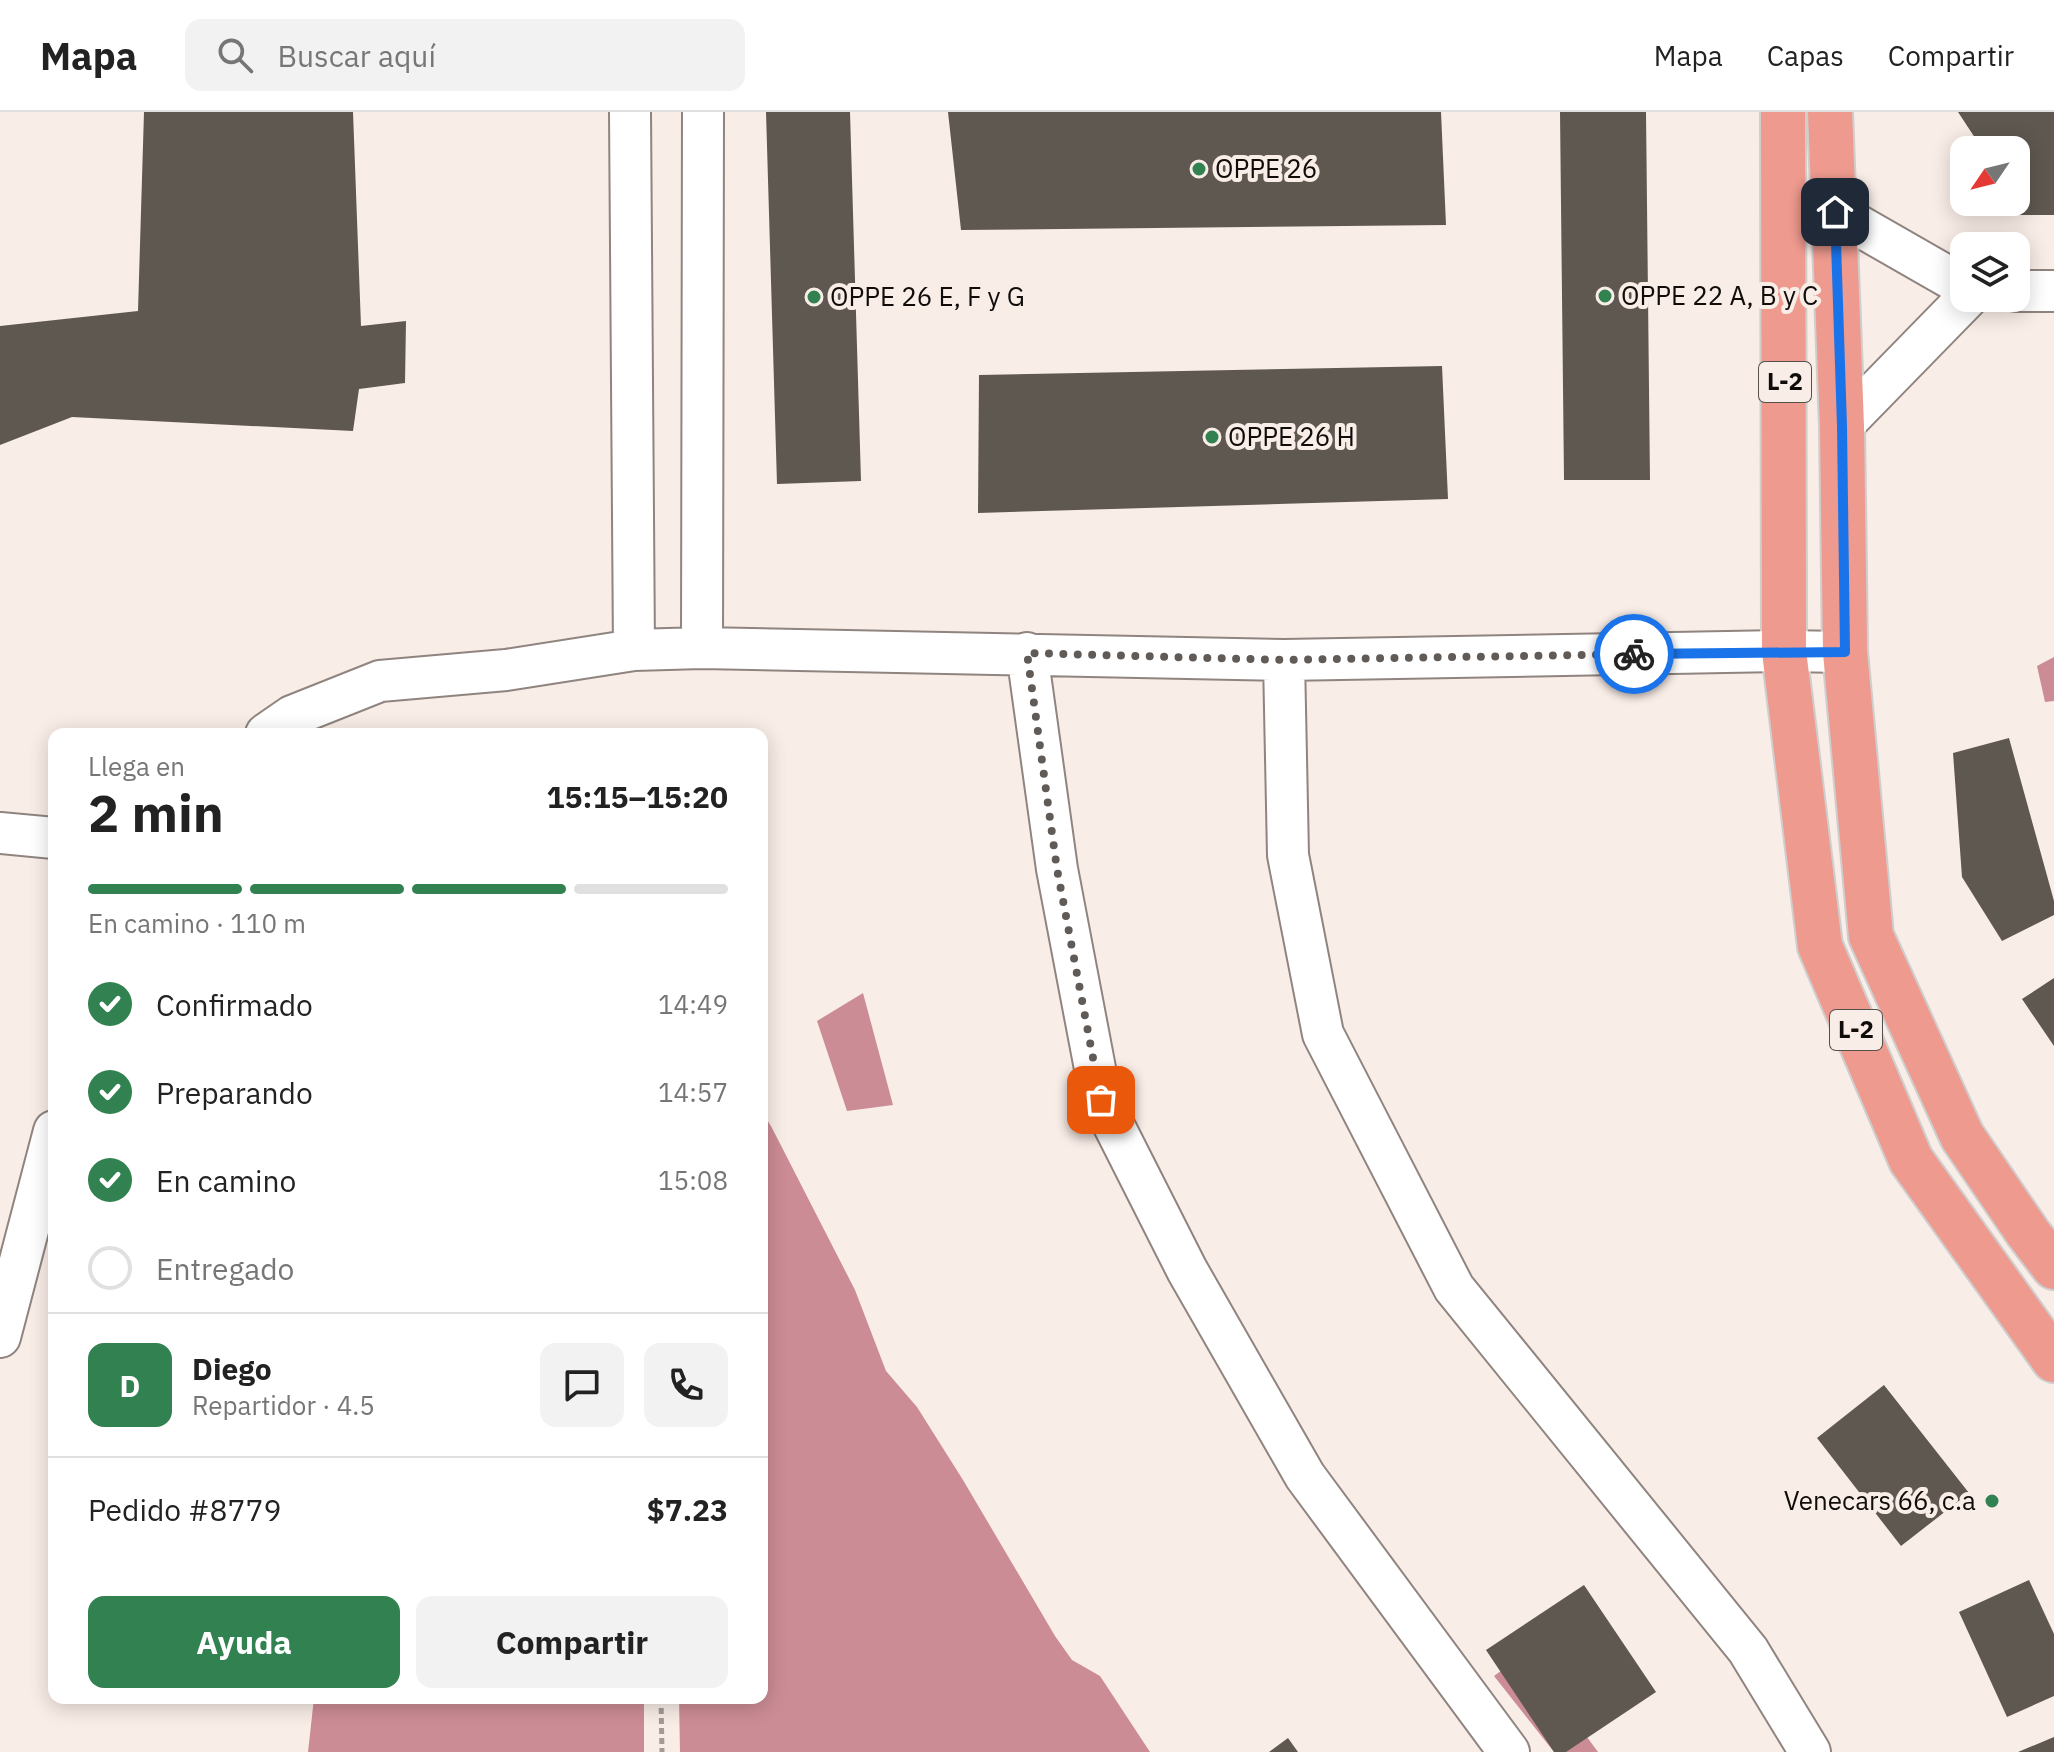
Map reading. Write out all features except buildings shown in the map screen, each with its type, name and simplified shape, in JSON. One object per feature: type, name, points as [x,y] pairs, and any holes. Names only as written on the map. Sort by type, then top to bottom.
[{"type":"main road","name":"L-2","points":[[1783,112],[1784,651],[1820,946],[1911,1160],[2054,1360]]},
{"type":"main road","name":"L-2","points":[[1830,112],[1842,426],[1845,652],[1871,936],[1962,1136],[2054,1267]]},
{"type":"street","points":[[630,112],[634,650]]},
{"type":"street","points":[[702,648],[703,112]]},
{"type":"street","points":[[1835,212],[1950,278]]},
{"type":"street","points":[[2030,291],[2054,291]]},
{"type":"street","points":[[1842,426],[1953,312]]},
{"type":"street","points":[[275,728],[292,716],[380,681],[506,670],[634,650],[702,648],[1284,660],[1845,652]]},
{"type":"street","points":[[1027,653],[1057,869],[1101,1100],[1187,1270],[1305,1476],[1509,1752]]},
{"type":"street","points":[[1284,660],[1288,855],[1323,1034],[1454,1288],[1748,1650],[1810,1752]]},
{"type":"street","points":[[0,833],[48,837]]},
{"type":"street","points":[[0,1337],[48,1154]]},
{"type":"path","points":[[661,1704],[662,1752]]},
{"type":"shaded area","points":[[2054,657],[2054,701],[2045,702],[2037,666]]},
{"type":"shaded area","points":[[863,993],[893,1105],[847,1111],[817,1021]]},
{"type":"shaded area","points":[[768,1121],[855,1290],[886,1371],[917,1407],[1055,1636],[1072,1660],[1100,1676],[1150,1752],[680,1752],[679,1704],[768,1704]]},
{"type":"shaded area","points":[[1525,1653],[1598,1752],[1554,1752],[1494,1676]]},
{"type":"shaded area","points":[[313,1704],[644,1704],[644,1752],[308,1752]]},
{"type":"way so far","points":[[1101,1100],[1057,869],[1027,653],[1284,660],[1634,654]]},
{"type":"place","name":"OPPE 26","points":[[1199,169]]},
{"type":"place","name":"OPPE 22 A, B y C","points":[[1605,296]]},
{"type":"place","name":"OPPE 26 E, F y G","points":[[814,297]]},
{"type":"place","name":"OPPE 26 H","points":[[1212,437]]},
{"type":"place","name":"Venecars 66, c.a","points":[[1992,1501]]},
{"type":"route","points":[[1634,654],[1845,652],[1835,212]]}]
